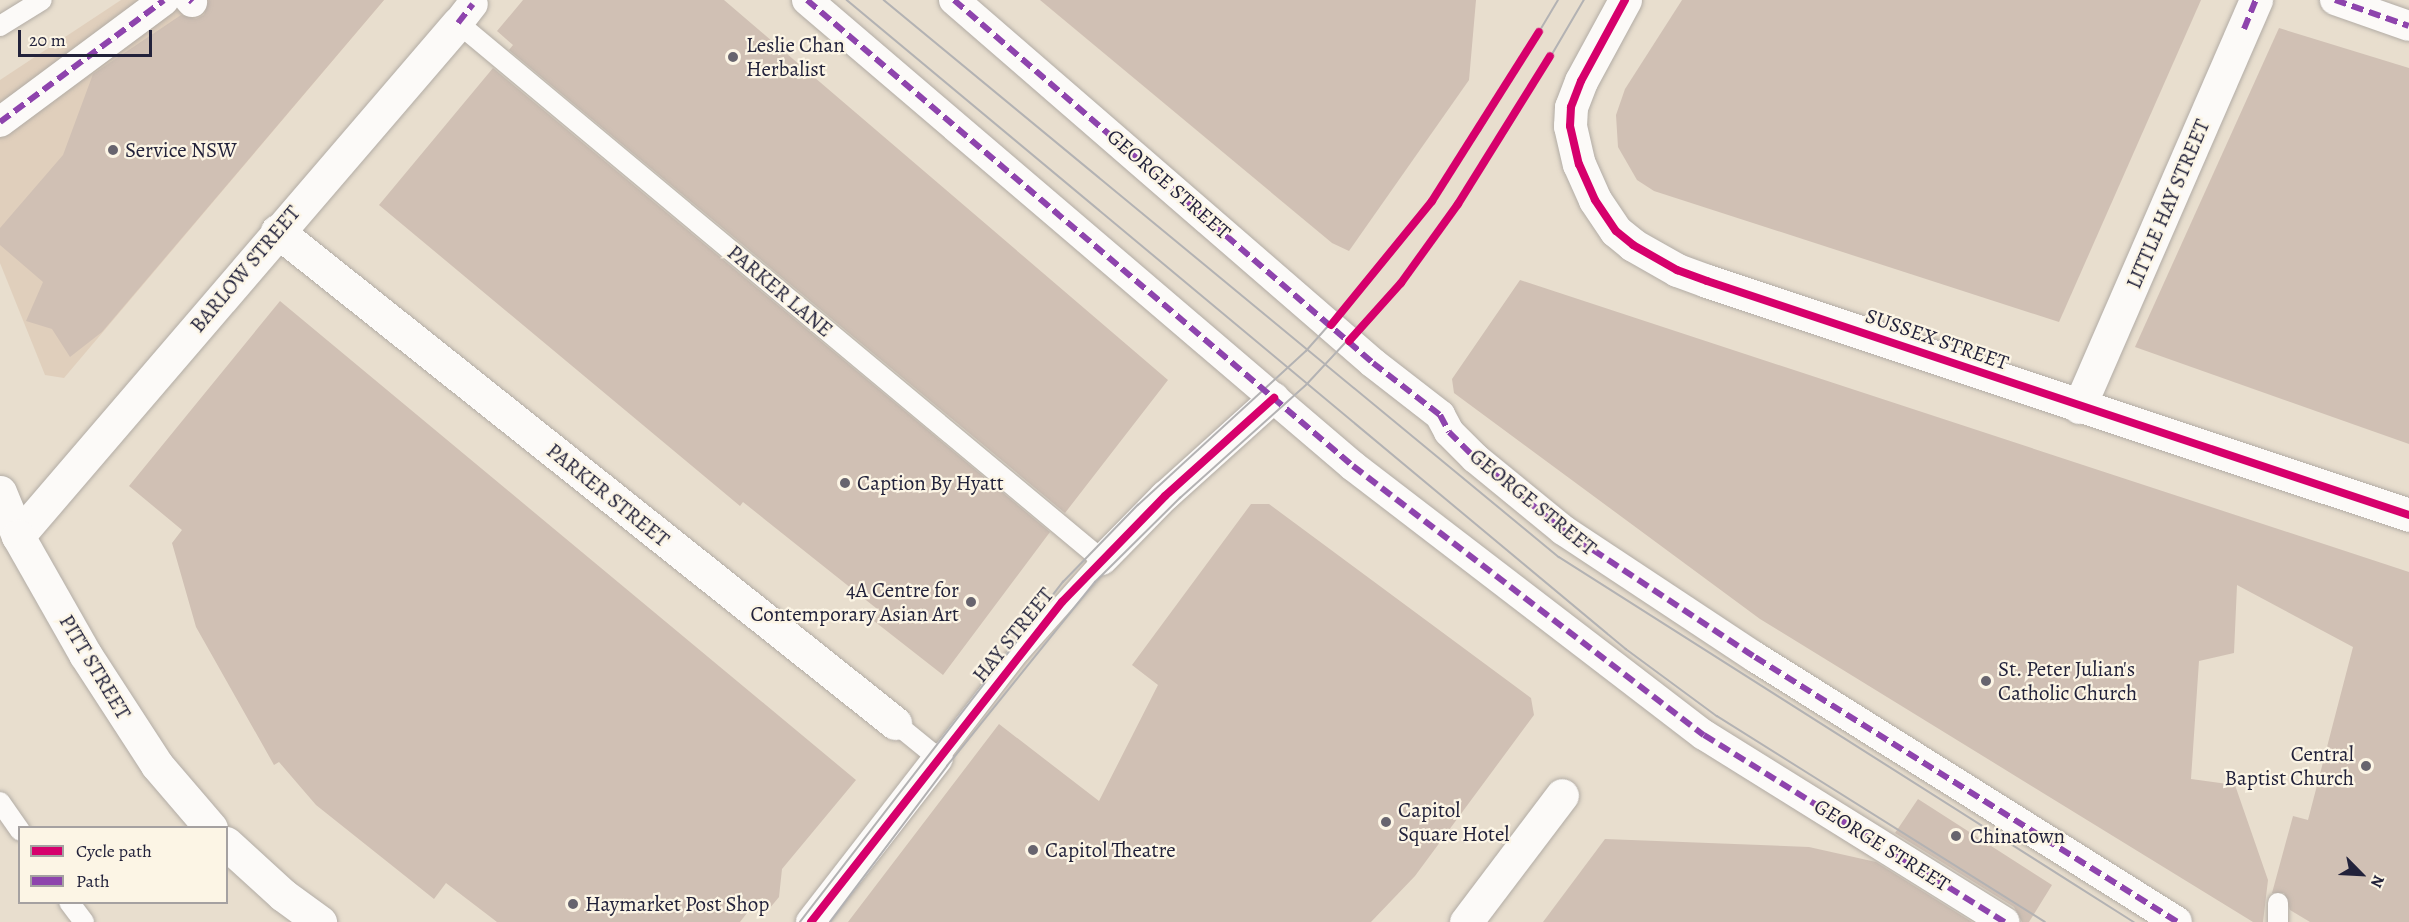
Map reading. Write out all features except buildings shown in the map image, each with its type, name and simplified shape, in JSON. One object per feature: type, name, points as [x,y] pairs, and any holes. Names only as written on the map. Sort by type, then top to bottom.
[{"type":"street","name":"GEORGE STREET","points":[[807,0],[1353,466],[1704,735],[2005,922]]},
{"type":"street","name":"GEORGE STREET","points":[[954,0],[1373,363],[1440,415],[1449,432],[1475,458],[1563,530],[1755,657],[2177,922]]},
{"type":"street","name":"SUSSEX STREET","points":[[1625,0],[1581,81],[1571,107],[1570,126],[1584,179],[1616,231],[1643,252],[1707,281],[2079,407],[2409,515]]},
{"type":"street","name":"LITTLE HAY STREET","points":[[2079,407],[2256,0]]},
{"type":"street","points":[[2335,0],[2409,26]]},
{"type":"street","points":[[0,122],[182,1]]},
{"type":"street","name":"BARLOW STREET","points":[[18,536],[465,13]]},
{"type":"street","name":"PARKER STREET","points":[[278,231],[895,723]]},
{"type":"street","name":"HAY STREET","points":[[1101,560],[1165,496],[1274,398]]},
{"type":"street","name":"PITT STREET","points":[[0,492],[18,536],[85,654],[157,765],[209,826]]},
{"type":"street","name":"HAY STREET","points":[[811,922],[938,758]]},
{"type":"street","points":[[1466,922],[1562,795]]},
{"type":"street","points":[[228,845],[283,895],[320,922]]},
{"type":"lane","points":[[0,26],[42,0]]},
{"type":"lane","name":"PARKER LANE","points":[[465,13],[1101,560]]},
{"type":"lane","name":"HAY STREET","points":[[938,758],[1019,652],[1101,560]]},
{"type":"lane","name":"PARKER STREET","points":[[895,723],[938,758]]},
{"type":"lane","points":[[0,802],[18,828]]},
{"type":"lane","points":[[70,904],[84,922]]},
{"type":"shaded area","points":[[121,0],[384,0],[64,378],[45,375],[0,263],[0,80]]},
{"type":"tram line","points":[[847,0],[1626,649],[1717,716],[2045,922]]},
{"type":"tram line","points":[[884,0],[1559,557],[2134,922]]},
{"type":"tram line","points":[[800,922],[1063,582],[1138,505],[1306,351],[1382,265],[1480,131],[1558,0]]},
{"type":"tram line","points":[[830,922],[947,766],[1095,582],[1180,498],[1307,384],[1401,283],[1507,131],[1584,0]]},
{"type":"marked path","points":[[0,122],[164,0]]},
{"type":"marked path","points":[[807,0],[1353,466],[1704,735],[2005,922]]},
{"type":"marked path","points":[[954,0],[1373,363],[1440,415],[1449,432],[1475,458],[1563,530],[1755,657],[2177,922]]},
{"type":"marked path","points":[[2244,29],[2256,0]]},
{"type":"marked path","points":[[2335,0],[2409,26]]},
{"type":"marked path","points":[[458,23],[473,4]]},
{"type":"cycle path","points":[[1625,0],[1581,81],[1571,107],[1570,126],[1579,164],[1595,200],[1616,231],[1633,245],[1677,270],[1707,281],[2409,515]]},
{"type":"cycle path","points":[[1331,325],[1432,201],[1539,32]]},
{"type":"cycle path","points":[[1349,341],[1401,283],[1458,204],[1550,56]]},
{"type":"cycle path","points":[[811,922],[1062,602],[1165,496],[1274,398]]},
{"type":"place","name":"Leslie Chan Herbalist","points":[[733,57]]},
{"type":"place","name":"Service NSW","points":[[113,150]]},
{"type":"place","name":"Caption By Hyatt","points":[[845,483]]},
{"type":"place","name":"4A Centre for Contemporary Asian Art","points":[[971,602]]},
{"type":"place","name":"St. Peter Julian's Catholic Church","points":[[1986,681]]},
{"type":"place","name":"Central Baptist Church","points":[[2366,766]]},
{"type":"place","name":"Capitol Square Hotel","points":[[1386,822]]},
{"type":"place","name":"Chinatown","points":[[1956,836]]},
{"type":"place","name":"Capitol Theatre","points":[[1033,850]]},
{"type":"place","name":"Haymarket Post Shop","points":[[573,904]]}]
